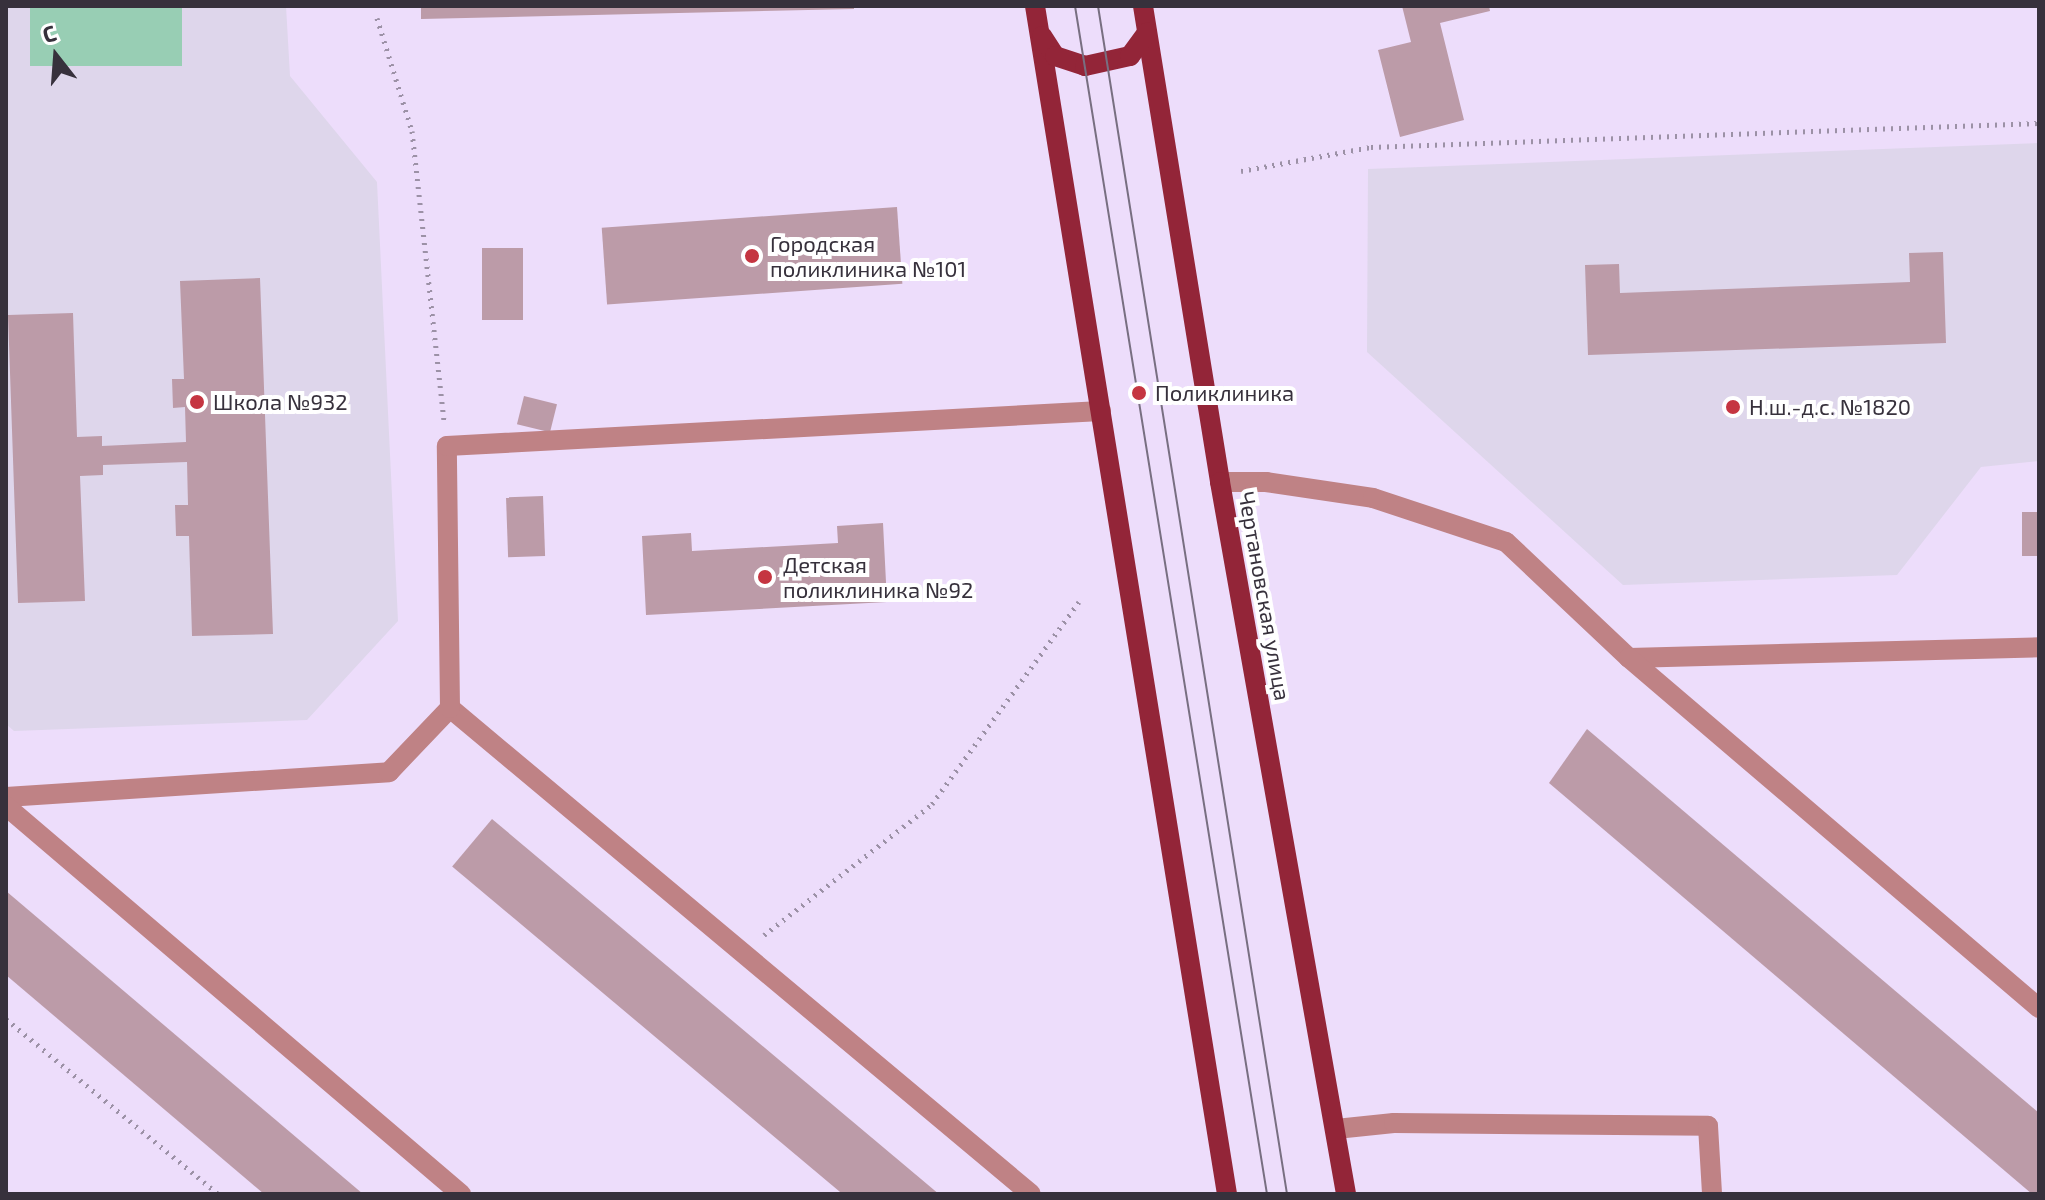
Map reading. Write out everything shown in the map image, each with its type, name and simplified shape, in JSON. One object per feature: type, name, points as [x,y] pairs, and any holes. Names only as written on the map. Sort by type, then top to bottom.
[{"type":"main road","points":[[1035,6],[1227,1194]]},
{"type":"main road","name":"Чертановская улица","points":[[1143,6],[1220,482],[1346,1194]]},
{"type":"main road","points":[[1040,33],[1055,56],[1085,66],[1130,56],[1147,33]]},
{"type":"lane","points":[[6,797],[389,772],[450,708],[447,446],[1101,411]]},
{"type":"lane","points":[[1220,482],[1266,482],[1373,498],[1506,542],[1629,658],[2039,1008]]},
{"type":"lane","points":[[1629,658],[2039,647]]},
{"type":"lane","points":[[450,708],[1031,1194]]},
{"type":"lane","points":[[6,806],[461,1194]]},
{"type":"lane","points":[[1336,1129],[1394,1123],[1708,1126],[1712,1194]]},
{"type":"path","points":[[377,18],[412,131],[447,446]]},
{"type":"path","points":[[1241,171],[1371,147],[2039,123]]},
{"type":"path","points":[[742,952],[932,804],[1079,602]]},
{"type":"path","points":[[6,1019],[218,1194]]},
{"type":"shaded area","name":"Школа №932","points":[[6,6],[286,6],[290,76],[377,182],[398,621],[307,720],[14,731],[6,724]]},
{"type":"shaded area","name":"Н.ш.-д.с. №1820","points":[[2039,143],[2039,461],[1981,467],[1897,575],[1623,585],[1367,352],[1368,169]]},
{"type":"green space","points":[[30,6],[182,6],[182,66],[30,66]]},
{"type":"building","points":[[421,6],[854,6],[854,9],[421,19]]},
{"type":"building","points":[[1402,6],[1489,6],[1490,11],[1440,23],[1464,120],[1400,137],[1378,50],[1411,42]]},
{"type":"building","name":"Городская поликлиника №101","points":[[897,207],[902,284],[607,304],[602,228]]},
{"type":"building","points":[[482,248],[523,248],[523,320],[482,320]]},
{"type":"building","points":[[1943,252],[1946,343],[1588,355],[1585,265],[1619,264],[1620,293],[1910,282],[1909,253]]},
{"type":"building","points":[[260,278],[273,634],[192,636],[189,536],[176,536],[175,505],[188,505],[187,462],[103,465],[103,475],[80,476],[85,601],[18,603],[8,315],[73,313],[77,437],[102,436],[102,446],[186,442],[185,407],[173,408],[172,379],[184,379],[180,281]]},
{"type":"building","points":[[524,396],[557,404],[550,432],[517,424]]},
{"type":"building","points":[[543,496],[545,556],[508,557],[506,497]]},
{"type":"building","points":[[2022,512],[2039,512],[2039,556],[2022,556]]},
{"type":"building","name":"Детская поликлиника №92","points":[[883,523],[887,602],[646,615],[642,536],[691,533],[692,551],[838,543],[837,526]]},
{"type":"building","points":[[1587,729],[2039,1113],[2039,1194],[2032,1194],[1549,783]]},
{"type":"building","points":[[492,819],[937,1192],[842,1194],[452,866]]},
{"type":"building","points":[[6,891],[363,1194],[264,1194],[6,975]]},
{"type":"tram line","points":[[1075,6],[1267,1194]]},
{"type":"tram line","points":[[1098,6],[1287,1194]]},
{"type":"place","name":"Городская поликлиника №101","points":[[752,256]]},
{"type":"place","name":"Поликлиника","points":[[1139,393]]},
{"type":"place","name":"Школа №932","points":[[197,402]]},
{"type":"place","name":"Н.ш.-д.с. №1820","points":[[1733,407]]},
{"type":"place","name":"Детская поликлиника №92","points":[[765,577]]}]
